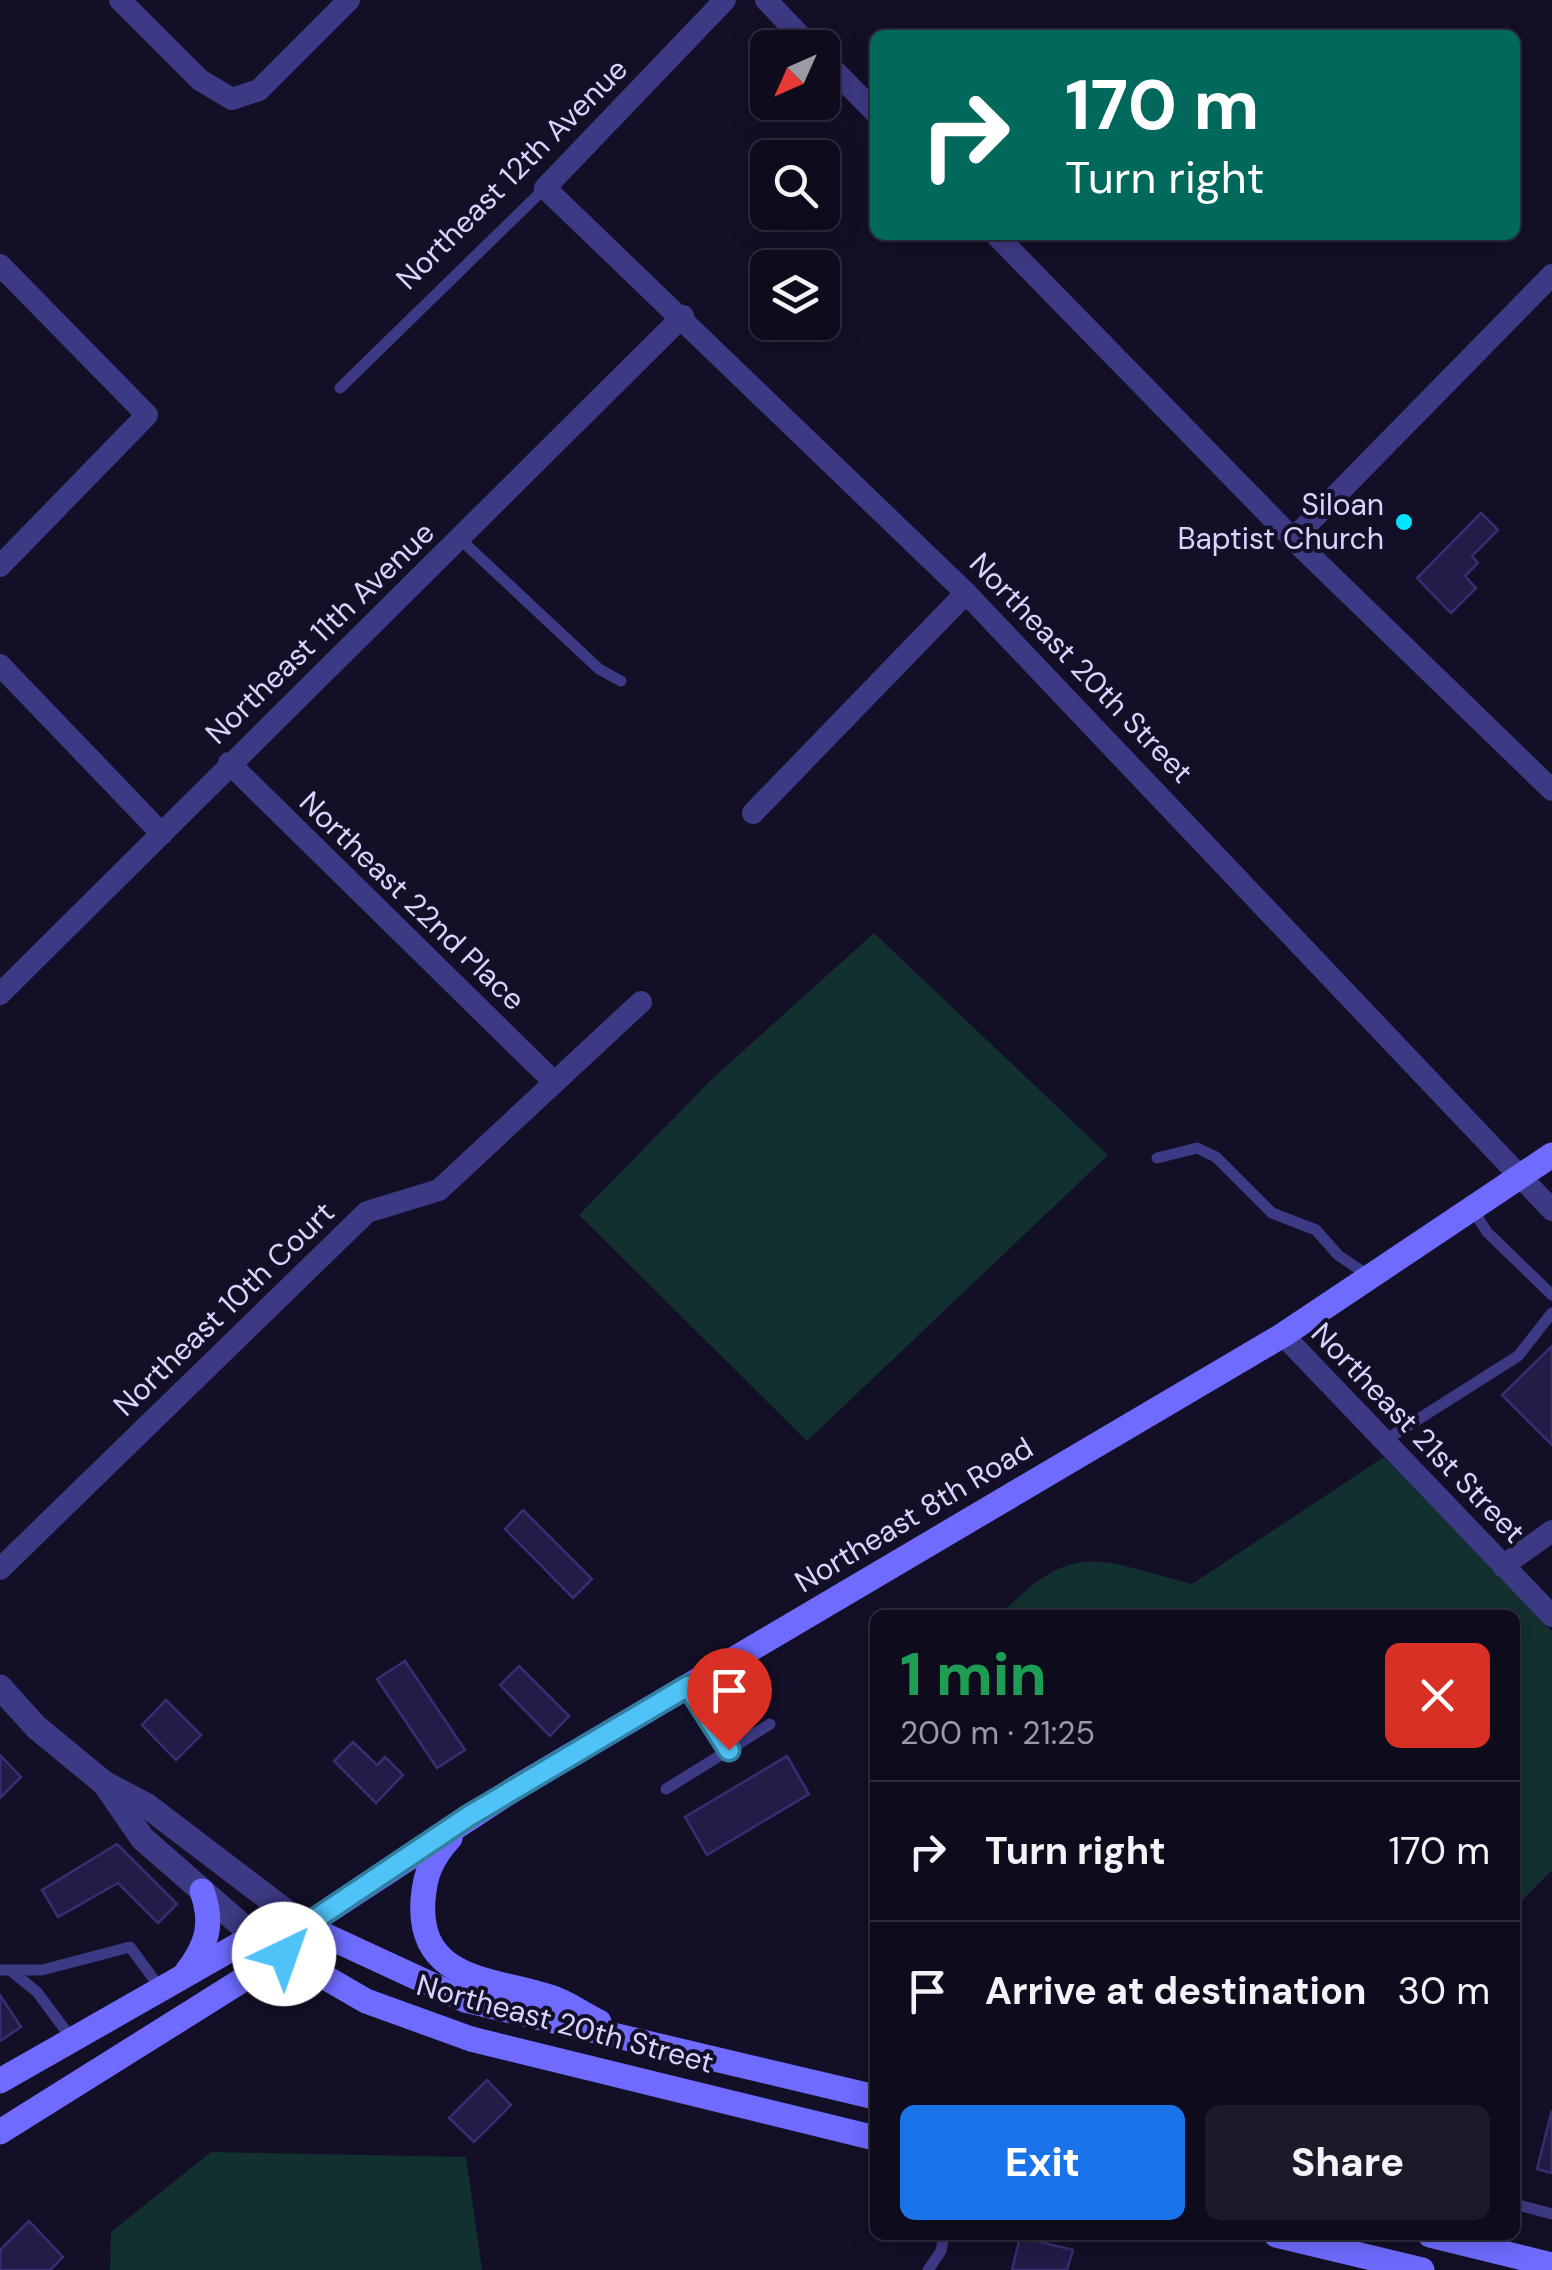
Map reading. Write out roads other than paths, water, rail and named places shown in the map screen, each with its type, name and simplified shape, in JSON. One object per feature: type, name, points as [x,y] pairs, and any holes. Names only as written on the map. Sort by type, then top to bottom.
[{"type":"main road","name":"Northeast 8th Road","points":[[284,1954],[305,1926],[469,1816],[1282,1335],[1552,1155]]},
{"type":"main road","points":[[469,1816],[430,1863],[425,1880],[424,1923],[439,1954],[472,1979],[557,2000],[630,2039]]},
{"type":"main road","points":[[172,1982],[201,1952],[212,1918],[202,1892]]},
{"type":"main road","name":"Northeast 8th Road","points":[[0,2082],[254,1936],[305,1926]]},
{"type":"main road","points":[[305,1926],[465,2000],[870,2096]]},
{"type":"main road","name":"Northeast 20th Street","points":[[254,1936],[366,2001],[472,2039],[870,2137]]},
{"type":"main road","points":[[0,2132],[284,1954]]},
{"type":"main road","points":[[1297,2240],[1422,2270]]},
{"type":"main road","points":[[1493,2242],[1552,2265]]},
{"type":"street","points":[[120,0],[200,80],[232,99],[259,90],[349,0]]},
{"type":"street","name":"Northeast 12th Avenue","points":[[545,188],[725,0]]},
{"type":"street","points":[[766,0],[795,30]]},
{"type":"street","points":[[840,76],[870,107]]},
{"type":"street","name":"Northeast 20th Street","points":[[545,188],[966,593],[1552,1210]]},
{"type":"street","points":[[1001,240],[1293,539],[1552,790]]},
{"type":"street","points":[[0,265],[147,416],[0,566]]},
{"type":"street","points":[[1293,539],[1552,275]]},
{"type":"street","name":"Northeast 11th Avenue","points":[[0,994],[682,316]]},
{"type":"street","points":[[753,813],[966,593]]},
{"type":"street","points":[[0,665],[162,834]]},
{"type":"street","name":"Northeast 22nd Place","points":[[229,763],[553,1081]]},
{"type":"street","name":"Northeast 10th Court","points":[[0,1569],[366,1212],[439,1190],[640,1002]]},
{"type":"street","name":"Northeast 21st Street","points":[[1282,1335],[1552,1616]]},
{"type":"street","points":[[1503,1566],[1552,1531]]},
{"type":"street","points":[[0,1687],[36,1726],[104,1783],[146,1805],[305,1926]]},
{"type":"street","points":[[104,1783],[142,1838],[254,1936]]},
{"type":"lane","name":"Northeast 12th Avenue","points":[[340,388],[545,188]]},
{"type":"lane","points":[[460,539],[599,669],[621,682]]},
{"type":"lane","points":[[1157,1158],[1197,1148],[1216,1157],[1272,1213],[1316,1230],[1338,1255],[1369,1276]]},
{"type":"lane","points":[[1471,1207],[1487,1232],[1552,1295]]},
{"type":"lane","points":[[1384,1441],[1518,1356],[1552,1313]]},
{"type":"lane","points":[[688,1686],[729,1750]]},
{"type":"lane","points":[[666,1789],[770,1724]]},
{"type":"lane","points":[[5,1970],[42,1970],[130,1946],[172,1982]]},
{"type":"lane","points":[[5,1970],[37,1992],[72,2039]]},
{"type":"lane","points":[[1520,2205],[1552,2214]]},
{"type":"lane","points":[[928,2270],[941,2251],[943,2240]]},
{"type":"place","name":"Siloan Baptist Church","points":[[1404,522]]}]
